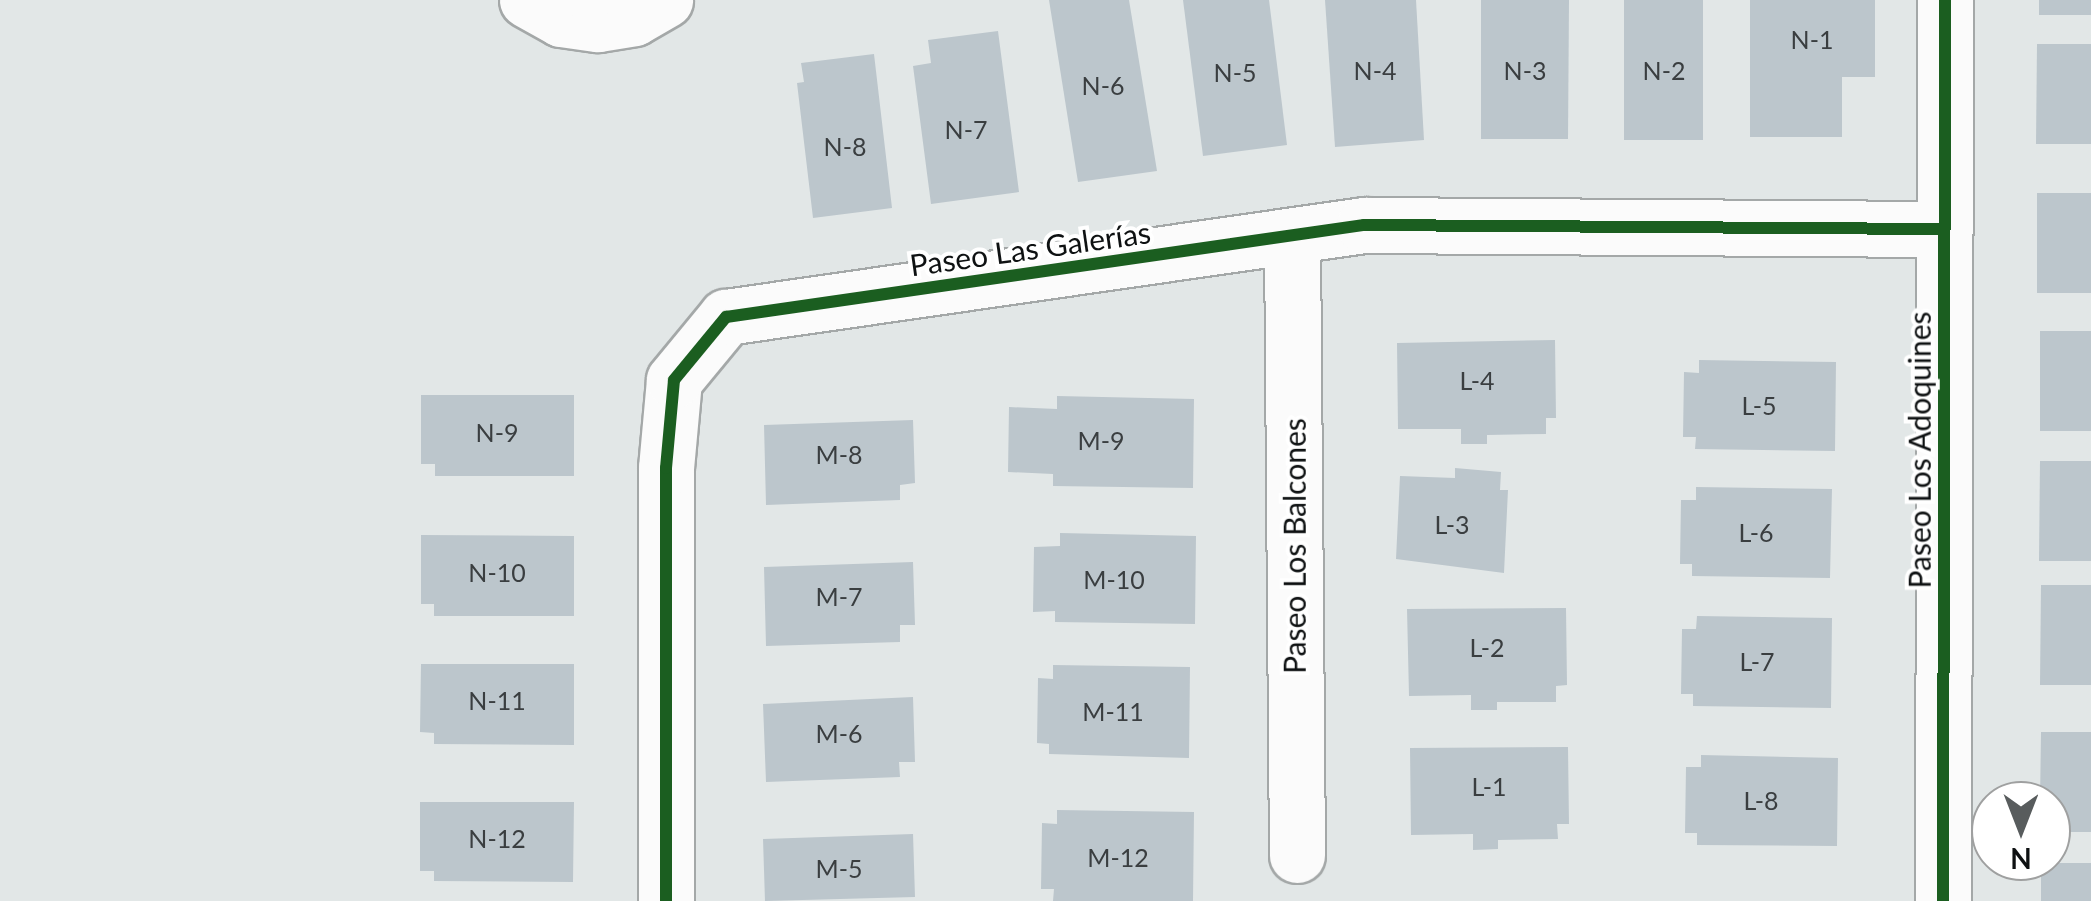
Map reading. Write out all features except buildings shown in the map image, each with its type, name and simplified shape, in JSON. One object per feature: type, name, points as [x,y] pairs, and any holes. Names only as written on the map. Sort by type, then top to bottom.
[{"type":"street","points":[[527,0],[560,19],[598,24],[634,18],[665,0]]},
{"type":"street","name":"Paseo Los Adoquines","points":[[1943,901],[1945,0]]},
{"type":"street","name":"Paseo Las Galerías","points":[[666,901],[666,468],[674,380],[726,317],[1364,226],[1944,229]]},
{"type":"street","name":"Paseo Los Balcones","points":[[1292,236],[1297,856]]},
{"type":"cycle path","points":[[1943,901],[1945,0]]},
{"type":"cycle path","points":[[666,901],[666,468],[674,380],[726,317],[1364,225],[1944,229]]}]
